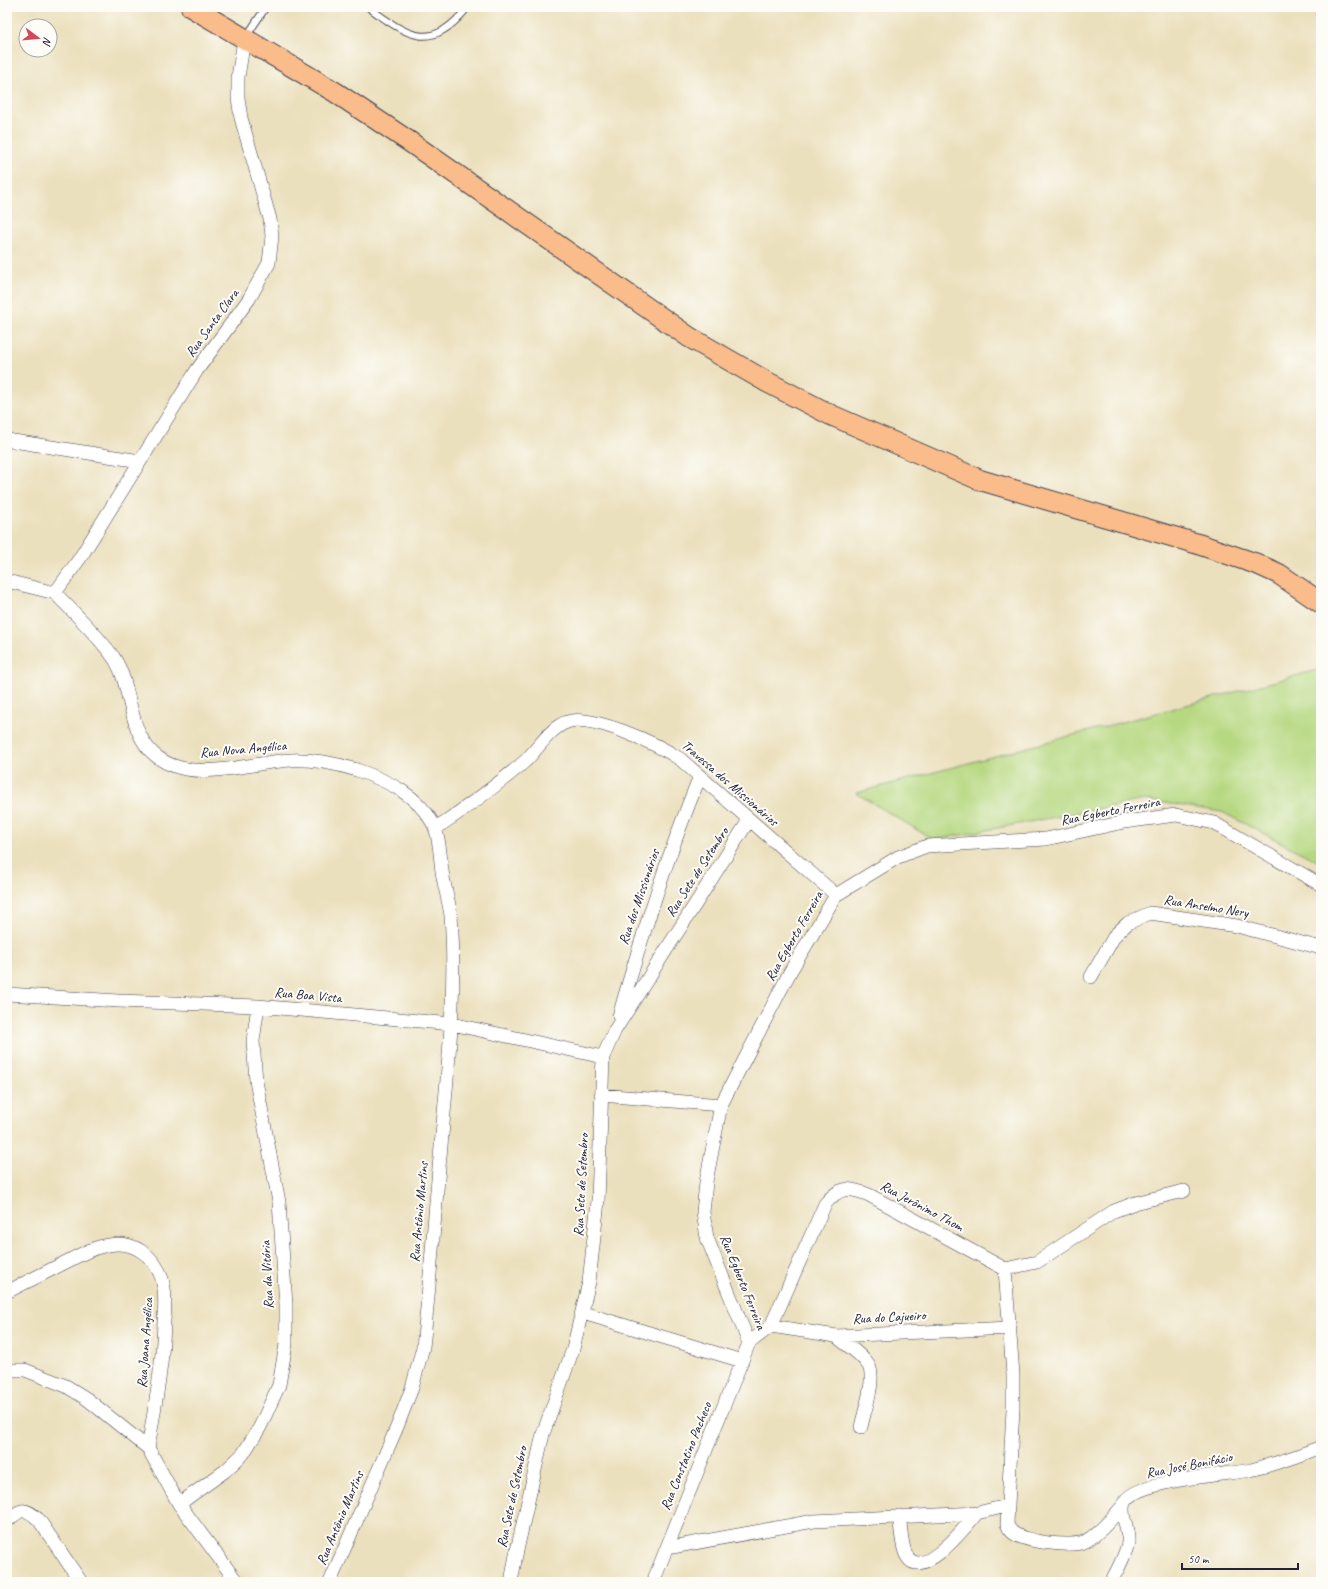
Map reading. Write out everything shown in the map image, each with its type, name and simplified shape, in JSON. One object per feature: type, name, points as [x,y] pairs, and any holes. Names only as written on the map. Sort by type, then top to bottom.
[{"type":"main road","points":[[191,7],[244,40],[342,96],[689,337],[767,382],[831,415],[980,480],[1204,546],[1257,564],[1279,574],[1321,603]]},
{"type":"street","name":"Rua Santa Clara","points":[[55,593],[198,370],[249,299],[269,263],[272,236],[270,219],[241,118],[238,98],[238,77],[244,40]]},
{"type":"street","points":[[7,440],[140,461]]},
{"type":"street","points":[[7,581],[55,593]]},
{"type":"street","name":"Rua Nova Angélica","points":[[55,593],[114,658],[123,675],[138,730],[154,755],[170,765],[186,769],[217,770],[292,760],[318,762],[355,770],[384,780],[408,794],[422,806],[436,828]]},
{"type":"street","name":"Travessa dos Missionários","points":[[436,828],[484,796],[524,762],[555,729],[566,722],[581,720],[598,724],[663,748],[700,776],[836,895]]},
{"type":"street","name":"Rua dos Missionários","points":[[615,1030],[636,955],[686,811],[700,776]]},
{"type":"street","name":"Rua Egberto Ferreira","points":[[749,1343],[707,1238],[703,1212],[706,1182],[721,1105],[790,972],[836,895],[898,857],[927,846],[1046,840],[1124,822],[1176,815],[1214,823],[1321,884]]},
{"type":"street","name":"Rua Sete de Setembro","points":[[512,1582],[516,1555],[542,1434],[573,1349],[583,1313],[589,1282],[598,1201],[603,1057],[615,1030],[749,820]]},
{"type":"street","name":"Rua Antônio Martins","points":[[330,1582],[398,1427],[412,1388],[423,1347],[452,1024],[450,915],[436,828]]},
{"type":"street","name":"Rua Anselmo Nery","points":[[1091,977],[1115,935],[1128,923],[1150,913],[1237,926],[1321,948]]},
{"type":"street","name":"Rua Boa Vista","points":[[7,994],[118,1001],[258,1006],[452,1024],[603,1057]]},
{"type":"street","name":"Rua da Vitória","points":[[179,1504],[225,1471],[243,1454],[260,1427],[279,1385],[286,1344],[286,1305],[279,1202],[256,1081],[253,1041],[258,1006]]},
{"type":"street","points":[[601,1095],[721,1105]]},
{"type":"street","name":"Rua Jerônimo Thom","points":[[771,1326],[825,1204],[838,1192],[851,1189],[868,1195],[1005,1269]]},
{"type":"street","points":[[667,1548],[814,1521],[976,1513],[1007,1506],[1013,1409],[1010,1328],[1005,1269],[1037,1262],[1114,1211],[1184,1191]]},
{"type":"street","name":"Rua Joana Angélica","points":[[7,1292],[89,1251],[109,1244],[123,1244],[135,1247],[146,1254],[156,1264],[162,1279],[165,1298],[159,1383],[148,1448]]},
{"type":"street","points":[[583,1313],[742,1362]]},
{"type":"street","points":[[749,1343],[771,1326]]},
{"type":"street","name":"Rua do Cajueiro","points":[[771,1326],[836,1336],[1010,1328]]},
{"type":"street","points":[[836,1336],[862,1358],[871,1372],[872,1380],[861,1428]]},
{"type":"street","name":"Rua Constatino Pacheco","points":[[654,1582],[749,1343]]},
{"type":"street","points":[[7,1370],[25,1370],[66,1386],[87,1399],[148,1448],[179,1504],[237,1582]]},
{"type":"street","name":"Rua José Bonifácio","points":[[1007,1506],[1007,1524],[1012,1532],[1038,1540],[1065,1545],[1085,1542],[1100,1531],[1122,1507],[1126,1500],[1145,1489],[1164,1484],[1252,1470],[1295,1457],[1321,1447]]},
{"type":"street","points":[[1111,1582],[1121,1564],[1128,1541],[1122,1507]]},
{"type":"street","points":[[7,1521],[23,1510],[31,1513],[39,1520],[81,1582]]},
{"type":"street","points":[[899,1516],[905,1553],[910,1559],[920,1563],[927,1562],[952,1542],[976,1513]]},
{"type":"lane","points":[[244,40],[266,7]]},
{"type":"lane","points":[[368,7],[399,29],[417,35],[428,36],[439,34],[450,27],[468,7]]},
{"type":"green space","points":[[1321,669],[1321,859],[1317,861],[1222,812],[1145,800],[934,840],[856,793]]}]
